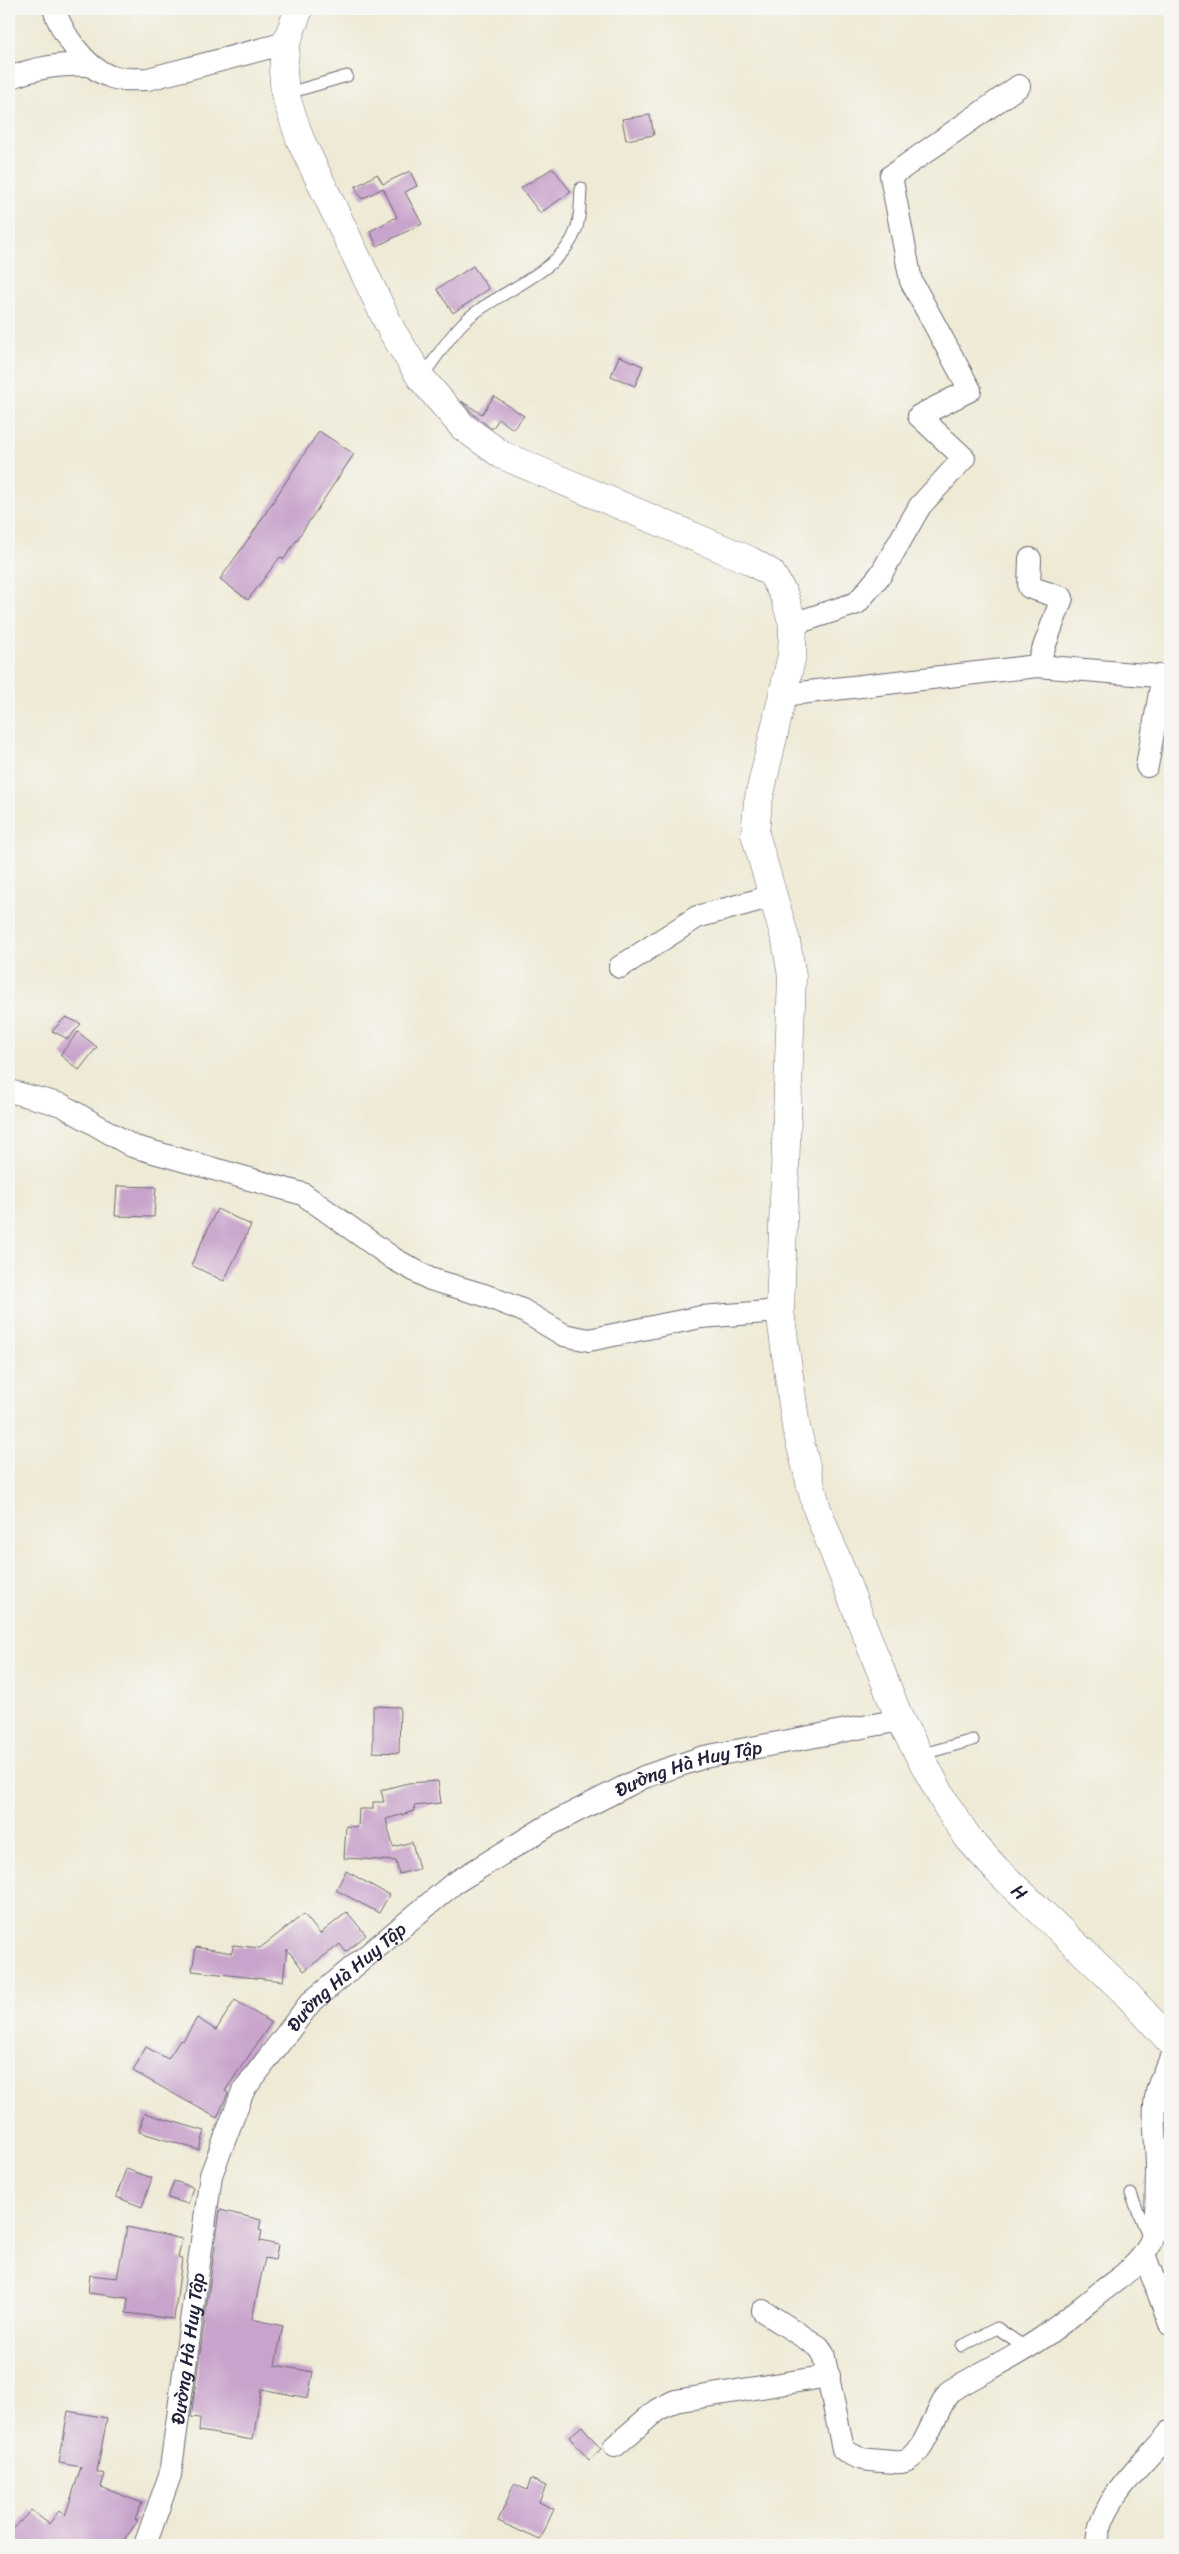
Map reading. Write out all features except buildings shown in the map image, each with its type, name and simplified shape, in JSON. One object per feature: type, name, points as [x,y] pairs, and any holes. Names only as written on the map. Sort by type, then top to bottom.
[{"type":"street","points":[[54,9],[65,32],[90,65],[109,76],[126,80],[148,79],[286,43]]},
{"type":"street","name":"H","points":[[298,9],[286,43],[283,71],[285,94],[300,139],[316,174],[392,331],[421,378],[463,427],[502,455],[749,560],[771,573],[784,595],[793,624],[792,655],[758,802],[755,834],[773,896],[792,976],[780,1311],[796,1426],[817,1509],[900,1720],[947,1806],[969,1839],[996,1869],[1168,2035]]},
{"type":"street","points":[[9,78],[32,69],[62,64],[90,65]]},
{"type":"street","points":[[793,624],[858,603],[881,574],[920,506],[964,458],[919,416],[970,390],[911,281],[891,176],[1019,86]]},
{"type":"street","points":[[1030,559],[1030,587],[1062,598],[1037,666]]},
{"type":"street","points":[[782,695],[1037,666],[1167,677],[1147,766]]},
{"type":"street","points":[[620,967],[697,917],[773,896]]},
{"type":"street","points":[[9,1091],[62,1105],[132,1146],[303,1194],[394,1259],[430,1279],[484,1295],[522,1310],[564,1335],[589,1340],[701,1317],[780,1311]]},
{"type":"street","name":"Đường Hà Huy Tập","points":[[145,2545],[170,2475],[210,2175],[243,2091],[310,2003],[453,1884],[549,1825],[644,1777],[704,1757],[900,1720]]},
{"type":"street","points":[[763,2311],[818,2346],[829,2376],[843,2449],[860,2459],[902,2462],[913,2457],[921,2449],[941,2402],[950,2391],[1041,2338],[1126,2273],[1147,2248],[1156,2213],[1158,2153],[1154,2110],[1160,2077],[1170,2061]]},
{"type":"street","points":[[1147,2248],[1170,2324]]},
{"type":"street","points":[[615,2446],[657,2410],[675,2402],[829,2376]]},
{"type":"street","points":[[1097,2545],[1104,2516],[1114,2496],[1170,2432]]},
{"type":"lane","points":[[285,94],[347,76]]},
{"type":"lane","points":[[421,378],[462,323],[486,305],[530,279],[562,252],[576,230],[581,188]]},
{"type":"lane","points":[[919,1755],[974,1740]]},
{"type":"lane","points":[[1131,2194],[1147,2248]]},
{"type":"lane","points":[[962,2346],[997,2328],[1025,2348]]}]
